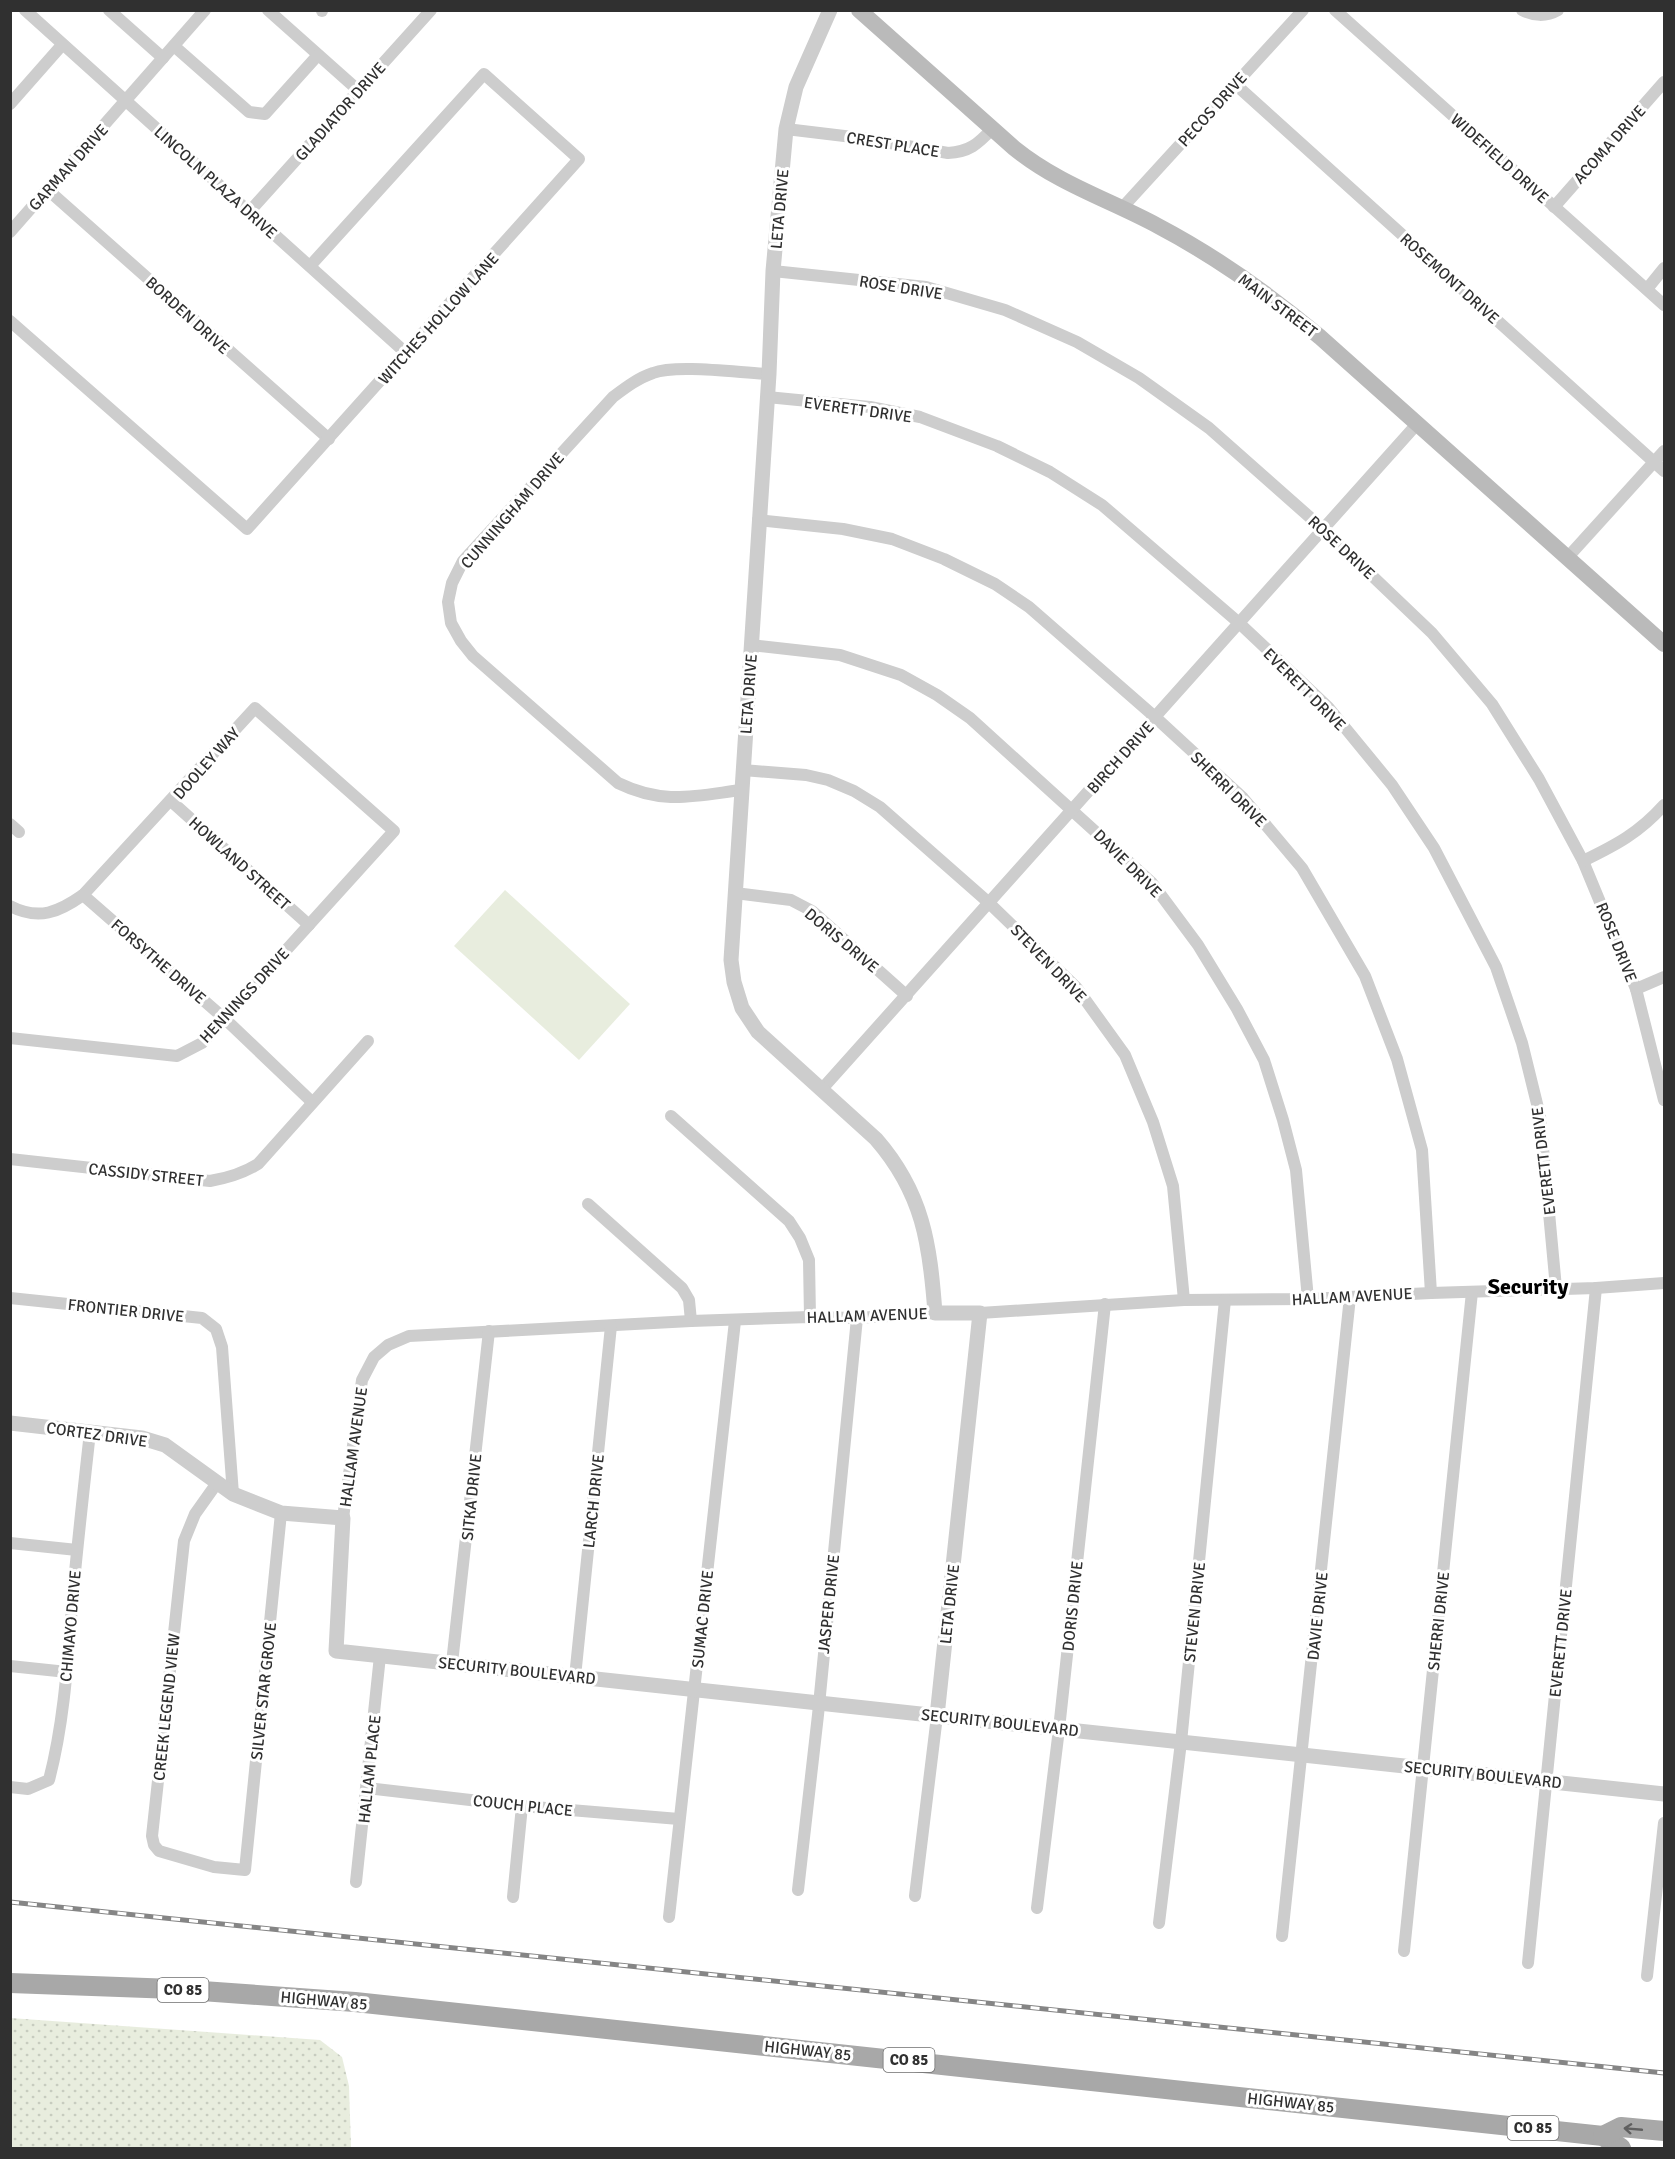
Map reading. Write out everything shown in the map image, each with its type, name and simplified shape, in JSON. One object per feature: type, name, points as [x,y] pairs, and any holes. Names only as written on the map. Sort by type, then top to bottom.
[{"type":"main road","name":"MAIN STREET","points":[[860,10],[992,129],[1044,170],[1059,180],[1122,208],[1191,244],[1276,301],[1320,337],[1665,644]]},
{"type":"main road","name":"HIGHWAY 85","points":[[10,1983],[174,1989],[355,2002],[1603,2136],[1622,2148]]},
{"type":"main road","name":"HIGHWAY 85","points":[[1603,2136],[1621,2127],[1665,2132]]},
{"type":"street","name":"LINCOLN PLAZA DRIVE","points":[[25,10],[406,353]]},
{"type":"street","points":[[109,10],[163,58]]},
{"type":"street","name":"GARMAN DRIVE","points":[[10,232],[205,10]]},
{"type":"street","points":[[268,10],[359,91]]},
{"type":"street","name":"GLADIATOR DRIVE","points":[[249,212],[431,10]]},
{"type":"street","name":"LETA DRIVE","points":[[830,10],[796,87],[786,129],[773,271],[769,374],[731,960],[734,982],[742,1008],[758,1032],[876,1138],[892,1157],[905,1179],[925,1232],[932,1268],[935,1313]]},
{"type":"street","name":"PECOS DRIVE","points":[[1122,208],[1303,10]]},
{"type":"street","name":"WIDEFIELD DRIVE","points":[[1335,10],[1665,305]]},
{"type":"street","points":[[1522,10],[1532,16],[1552,14],[1558,10]]},
{"type":"street","points":[[10,104],[63,45]]},
{"type":"street","points":[[174,46],[249,112],[265,114],[318,55]]},
{"type":"street","name":"WITCHES HOLLOW LANE","points":[[10,321],[247,530],[579,159],[484,74],[310,266]]},
{"type":"street","name":"ACOMA DRIVE","points":[[1554,207],[1665,82]]},
{"type":"street","name":"ROSEMONT DRIVE","points":[[1235,84],[1665,471]]},
{"type":"street","name":"CREST PLACE","points":[[786,129],[861,138],[948,153],[960,153],[970,149],[992,129]]},
{"type":"street","name":"BORDEN DRIVE","points":[[48,190],[329,439]]},
{"type":"street","points":[[1647,288],[1665,268]]},
{"type":"street","name":"ROSE DRIVE","points":[[773,271],[926,287],[1005,310],[1077,342],[1139,378],[1209,428],[1322,528],[1432,633],[1491,704],[1539,779],[1583,861],[1636,989],[1665,1100]]},
{"type":"street","name":"CUNNINGHAM DRIVE","points":[[741,790],[680,798],[658,797],[638,792],[618,783],[473,656],[451,623],[448,602],[452,583],[464,561],[613,397],[653,373],[672,369],[769,374]]},
{"type":"street","name":"EVERETT DRIVE","points":[[767,397],[870,407],[910,415],[997,446],[1050,472],[1102,505],[1238,622],[1328,707],[1392,785],[1434,848],[1496,967],[1522,1043],[1540,1116],[1556,1288]]},
{"type":"street","name":"BIRCH DRIVE","points":[[822,1089],[1417,424]]},
{"type":"street","points":[[1568,557],[1665,451]]},
{"type":"street","name":"SHERRI DRIVE","points":[[758,520],[843,528],[892,539],[944,558],[995,584],[1029,608],[1155,717],[1243,798],[1302,868],[1365,976],[1398,1059],[1422,1150],[1431,1293]]},
{"type":"street","name":"DAVIE DRIVE","points":[[752,645],[840,655],[901,675],[937,695],[970,718],[1152,884],[1198,945],[1237,1009],[1264,1060],[1284,1120],[1296,1170],[1308,1299]]},
{"type":"street","name":"DOOLEY WAY","points":[[10,906],[38,914],[61,910],[83,895],[255,708],[394,831]]},
{"type":"street","name":"STEVEN DRIVE","points":[[743,770],[806,775],[828,780],[854,791],[880,807],[988,902],[1077,987],[1125,1055],[1153,1122],[1173,1186],[1184,1300]]},
{"type":"street","name":"HOWLAND STREET","points":[[171,801],[309,924]]},
{"type":"street","points":[[1583,861],[1622,842],[1642,828],[1665,805]]},
{"type":"street","name":"HENNINGS DRIVE","points":[[10,1038],[177,1056],[202,1043],[394,831]]},
{"type":"street","name":"DORIS DRIVE","points":[[735,893],[791,900],[812,911],[906,996]]},
{"type":"street","name":"FORSYTHE DRIVE","points":[[83,895],[225,1020],[312,1102]]},
{"type":"street","points":[[1636,989],[1665,977]]},
{"type":"street","name":"CASSIDY STREET","points":[[10,1159],[210,1181],[229,1178],[258,1164],[368,1041]]},
{"type":"street","points":[[671,1116],[789,1221],[800,1238],[809,1260],[810,1317]]},
{"type":"street","points":[[588,1204],[682,1288],[689,1300],[691,1321]]},
{"type":"street","name":"HALLAM AVENUE","points":[[336,1651],[343,1518],[362,1380],[374,1357],[388,1345],[409,1336],[691,1321],[980,1313],[1184,1300],[1308,1299],[1596,1288],[1665,1283]]},
{"type":"street","name":"EVERETT DRIVE","points":[[1528,1963],[1596,1288]]},
{"type":"street","name":"SHERRI DRIVE","points":[[1404,1951],[1473,1292]]},
{"type":"street","name":"DAVIE DRIVE","points":[[1282,1936],[1350,1296]]},
{"type":"street","name":"FRONTIER DRIVE","points":[[10,1298],[202,1318],[216,1329],[222,1347],[233,1494]]},
{"type":"street","name":"STEVEN DRIVE","points":[[1159,1923],[1181,1742],[1225,1300]]},
{"type":"street","name":"DORIS DRIVE","points":[[1037,1908],[1059,1729],[1105,1304]]},
{"type":"street","name":"LETA DRIVE","points":[[915,1896],[937,1716],[980,1313]]},
{"type":"street","name":"JASPER DRIVE","points":[[798,1890],[857,1318]]},
{"type":"street","name":"SUMAC DRIVE","points":[[669,1917],[735,1321]]},
{"type":"street","name":"LARCH DRIVE","points":[[575,1677],[611,1326]]},
{"type":"street","name":"SITKA DRIVE","points":[[452,1663],[489,1331]]},
{"type":"street","name":"CORTEZ DRIVE","points":[[10,1423],[142,1438],[165,1446],[233,1494],[281,1513],[343,1518]]},
{"type":"street","name":"CHIMAYO DRIVE","points":[[10,1787],[28,1789],[49,1780],[55,1758],[67,1672],[90,1432]]},
{"type":"street","name":"CREEK LEGEND VIEW","points":[[217,1483],[195,1514],[184,1541],[152,1836],[154,1845],[159,1851],[214,1867],[244,1869]]},
{"type":"street","name":"SILVER STAR GROVE","points":[[244,1869],[281,1513]]},
{"type":"street","points":[[10,1543],[77,1550]]},
{"type":"street","name":"SECURITY BOULEVARD","points":[[336,1651],[1665,1794]]},
{"type":"street","name":"HALLAM PLACE","points":[[356,1882],[381,1656]]},
{"type":"street","points":[[10,1666],[67,1672]]},
{"type":"street","name":"COUCH PLACE","points":[[367,1788],[522,1806],[679,1819]]},
{"type":"street","points":[[513,1897],[522,1806]]},
{"type":"street","points":[[1647,1976],[1665,1823]]},
{"type":"shaded area","points":[[505,890],[630,1004],[579,1060],[454,946]]},
{"type":"shaded area","points":[[10,2018],[320,2040],[342,2057],[349,2086],[351,2148],[11,2148]]},
{"type":"railway","points":[[10,1902],[1664,2073]]},
{"type":"district","name":"Security","points":[[1528,1286]]}]
